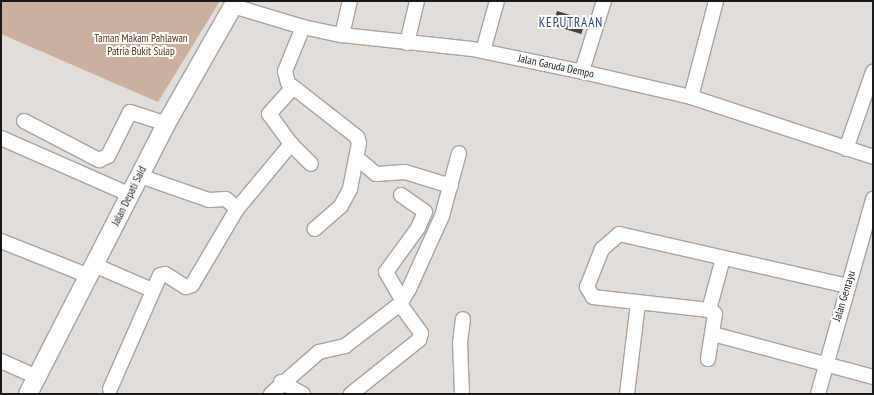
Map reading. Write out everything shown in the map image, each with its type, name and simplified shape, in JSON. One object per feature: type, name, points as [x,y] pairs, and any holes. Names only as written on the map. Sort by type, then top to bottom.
[{"type":"main road","name":"Jalan Depati Said","points":[[28,394],[166,124],[234,4]]},
{"type":"street","points":[[342,35],[350,1]]},
{"type":"street","points":[[407,43],[417,1]]},
{"type":"street","points":[[483,51],[498,1]]},
{"type":"street","points":[[582,71],[604,1]]},
{"type":"street","points":[[691,97],[716,1]]},
{"type":"street","name":"Jalan Garuda Dempo","points":[[234,4],[303,27],[342,35],[483,51],[582,71],[691,97],[873,157]]},
{"type":"street","points":[[303,27],[285,71],[288,83],[357,137],[357,158],[350,189],[341,206],[315,229]]},
{"type":"street","points":[[846,149],[873,72]]},
{"type":"street","points":[[293,87],[269,114],[291,144],[311,164]]},
{"type":"street","points":[[24,121],[98,160],[108,156],[130,112],[166,124]]},
{"type":"street","points":[[1,138],[131,195]]},
{"type":"street","points":[[110,389],[152,290],[162,274],[186,287],[192,285],[237,209],[291,144]]},
{"type":"street","points":[[272,394],[281,382],[324,348],[345,346],[401,302],[442,216],[459,153]]},
{"type":"street","points":[[357,158],[376,174],[405,172],[451,186]]},
{"type":"street","points":[[140,176],[209,200],[226,199],[237,209]]},
{"type":"street","points":[[401,195],[425,212],[442,216]]},
{"type":"street","name":"Jalan Gentayu","points":[[818,394],[825,361],[873,199]]},
{"type":"street","points":[[352,394],[420,340],[421,333],[401,302],[386,272],[418,228],[425,212]]},
{"type":"street","points":[[708,359],[716,314],[709,310],[638,303],[589,294],[587,287],[602,249],[613,236],[619,234],[847,286]]},
{"type":"street","points":[[1,241],[152,290]]},
{"type":"street","points":[[709,310],[723,258]]},
{"type":"street","points":[[627,394],[638,303]]},
{"type":"street","points":[[462,318],[460,343],[462,394]]},
{"type":"street","points":[[713,334],[825,361],[873,377]]},
{"type":"street","points":[[1,360],[37,377]]},
{"type":"street","points":[[281,382],[303,394]]},
{"type":"green space","name":"Taman Makam Pahlawan Patria Bukit Sulap","points":[[1,1],[220,1],[158,102],[1,34]]},
{"type":"building","points":[[557,11],[586,20],[581,34],[553,25]]},
{"type":"district","name":"KEPUTRAAN","points":[[571,23]]}]
